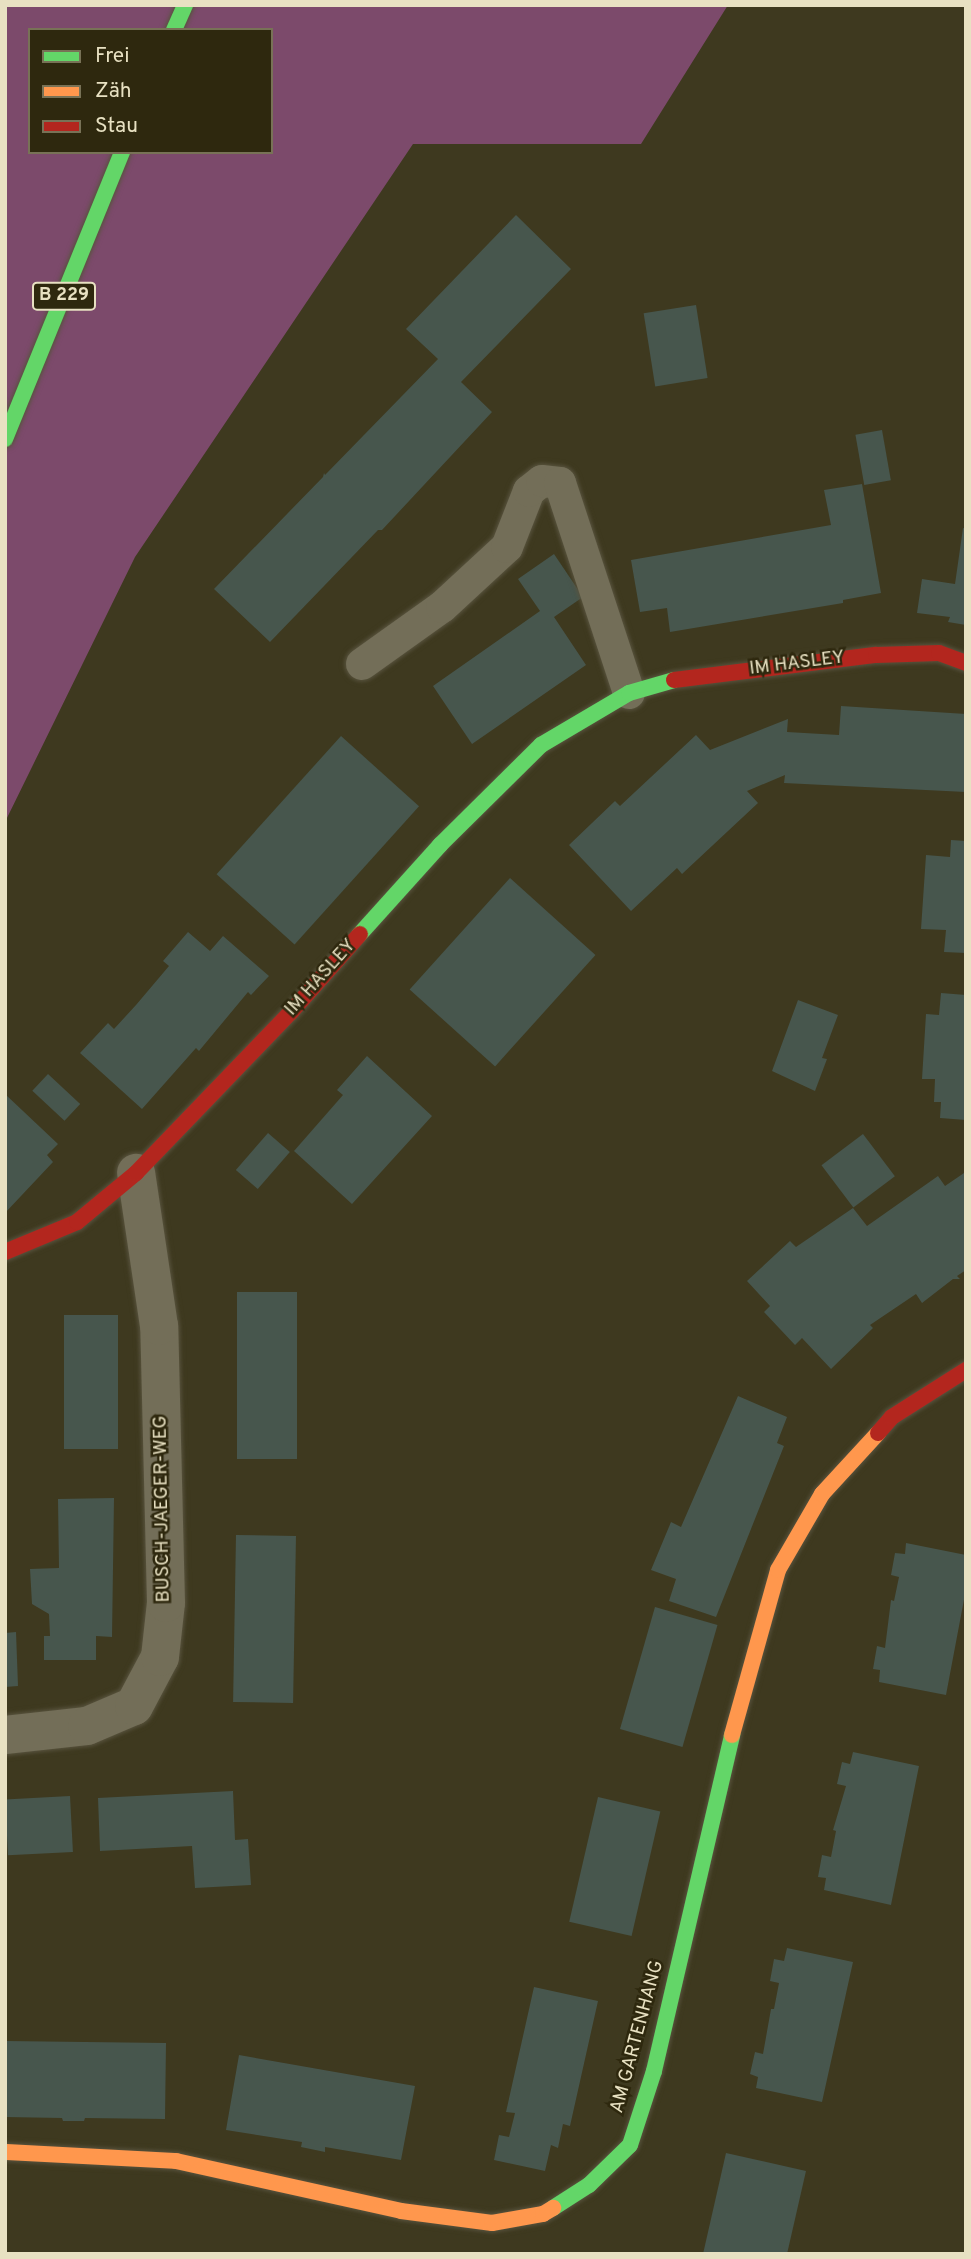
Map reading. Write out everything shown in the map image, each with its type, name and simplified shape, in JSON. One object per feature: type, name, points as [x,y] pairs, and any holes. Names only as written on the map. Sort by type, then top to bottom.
[{"type":"street","points":[[175,28],[185,5]]},
{"type":"street","name":"B 229","points":[[5,439],[121,154]]},
{"type":"street","name":"IM HASLEY","points":[[5,1252],[77,1222],[136,1173],[291,1012],[440,845],[541,745],[629,693],[671,680],[876,655],[939,653],[966,663]]},
{"type":"street","name":"BUSCH-JAEGER-WEG","points":[[5,1735],[86,1726],[134,1706],[160,1657],[166,1602],[159,1326],[136,1173]]},
{"type":"street","name":"AM GARTENHANG","points":[[5,2152],[176,2161],[401,2211],[492,2223],[543,2214],[589,2185],[630,2145],[654,2071],[734,1725],[778,1570],[822,1494],[892,1418],[966,1370]]},
{"type":"lane","points":[[362,664],[442,607],[507,547],[529,491],[542,481],[560,483],[629,693]]},
{"type":"shaded area","points":[[5,5],[728,5],[641,144],[413,144],[135,557],[5,822]]},
{"type":"building","points":[[516,215],[571,269],[461,382],[492,412],[382,530],[378,530],[270,642],[214,589],[324,473],[325,475],[438,359],[406,329]]},
{"type":"building","points":[[696,305],[708,378],[655,386],[644,313]]},
{"type":"building","points":[[882,430],[891,480],[864,485],[855,435]]},
{"type":"building","points":[[862,484],[881,593],[843,600],[843,603],[670,632],[667,608],[640,612],[631,560],[831,525],[824,490]]},
{"type":"building","points":[[963,528],[966,529],[966,625],[948,622],[950,617],[917,613],[922,579],[955,584]]},
{"type":"building","points":[[554,554],[583,597],[554,617],[586,665],[472,744],[433,686],[540,611],[518,579]]},
{"type":"building","points":[[841,706],[966,714],[966,792],[784,783],[785,775],[747,791],[758,803],[682,874],[677,868],[631,911],[569,845],[615,801],[620,806],[696,735],[710,750],[788,719],[787,732],[839,735]]},
{"type":"building","points":[[341,736],[419,806],[295,944],[217,874]]},
{"type":"building","points":[[951,840],[966,841],[966,953],[944,952],[946,930],[921,929],[926,855],[950,857]]},
{"type":"building","points":[[510,878],[595,955],[495,1066],[410,989]]},
{"type":"building","points":[[188,932],[210,951],[223,936],[269,976],[251,995],[248,992],[199,1051],[196,1048],[142,1109],[80,1053],[108,1023],[114,1029],[136,1005],[169,966],[163,961]]},
{"type":"building","points":[[941,993],[966,995],[966,1120],[940,1118],[941,1102],[934,1102],[935,1079],[922,1079],[926,1014],[939,1015]]},
{"type":"building","points":[[798,1000],[838,1015],[822,1058],[827,1059],[815,1091],[772,1071]]},
{"type":"building","points":[[367,1056],[432,1116],[352,1204],[294,1151],[343,1095],[337,1090]]},
{"type":"building","points":[[48,1074],[80,1104],[64,1121],[32,1091]]},
{"type":"building","points":[[5,1094],[58,1144],[47,1155],[53,1162],[5,1213]]},
{"type":"building","points":[[268,1133],[290,1152],[258,1189],[236,1170]]},
{"type":"building","points":[[863,1134],[895,1176],[853,1208],[821,1165]]},
{"type":"building","points":[[964,1173],[966,1270],[957,1276],[960,1279],[953,1279],[922,1303],[916,1294],[870,1325],[873,1328],[831,1369],[802,1338],[795,1345],[764,1312],[770,1306],[747,1281],[790,1241],[796,1247],[853,1208],[867,1226],[938,1176],[945,1186]]},
{"type":"building","points":[[237,1292],[297,1292],[297,1459],[237,1459]]},
{"type":"building","points":[[64,1315],[118,1315],[118,1449],[64,1449]]},
{"type":"building","points":[[738,1396],[787,1417],[777,1443],[784,1446],[716,1617],[669,1601],[676,1579],[651,1570],[671,1522],[681,1527]]},
{"type":"building","points":[[114,1498],[112,1637],[96,1636],[96,1660],[44,1660],[44,1636],[50,1636],[49,1614],[32,1604],[30,1569],[59,1568],[58,1499]]},
{"type":"building","points":[[236,1535],[296,1536],[293,1703],[233,1702]]},
{"type":"building","points":[[906,1543],[966,1555],[966,1589],[946,1695],[879,1682],[880,1670],[873,1669],[877,1646],[885,1648],[891,1600],[894,1601],[899,1577],[891,1575],[895,1553],[905,1554]]},
{"type":"building","points":[[655,1607],[717,1625],[682,1747],[620,1729]]},
{"type":"building","points":[[16,1632],[18,1686],[5,1687],[5,1633]]},
{"type":"building","points":[[853,1752],[919,1766],[891,1905],[824,1890],[826,1878],[818,1877],[822,1855],[831,1857],[836,1831],[833,1830],[846,1786],[837,1784],[842,1762],[850,1764]]},
{"type":"building","points":[[233,1791],[235,1840],[248,1839],[251,1885],[195,1888],[192,1846],[100,1851],[98,1798]]},
{"type":"building","points":[[70,1796],[73,1852],[8,1855],[5,1799]]},
{"type":"building","points":[[598,1797],[660,1811],[632,1936],[569,1922]]},
{"type":"building","points":[[787,1948],[853,1962],[822,2102],[756,2088],[758,2077],[750,2074],[755,2052],[763,2054],[771,2009],[774,2009],[779,1983],[770,1981],[774,1959],[784,1961]]},
{"type":"building","points":[[534,1987],[598,2001],[570,2126],[563,2124],[558,2148],[551,2145],[545,2171],[494,2160],[499,2135],[509,2137],[515,2113],[506,2112]]},
{"type":"building","points":[[5,2041],[166,2043],[165,2119],[85,2118],[84,2121],[63,2121],[62,2118],[5,2117]]},
{"type":"building","points":[[239,2055],[415,2086],[401,2160],[325,2147],[325,2152],[301,2147],[302,2142],[226,2130]]},
{"type":"building","points":[[726,2153],[806,2171],[787,2254],[703,2254]]},
{"type":"traffic: fast","points":[[175,28],[185,5]]},
{"type":"traffic: fast","points":[[5,439],[121,154]]},
{"type":"traffic: fast","points":[[360,934],[440,845],[541,745],[629,693],[674,680]]},
{"type":"traffic: fast","points":[[553,2208],[589,2185],[630,2145],[654,2071],[732,1735]]},
{"type":"traffic: slow","points":[[732,1735],[778,1570],[822,1494],[878,1433]]},
{"type":"traffic: slow","points":[[5,2152],[176,2161],[401,2211],[492,2223],[543,2214],[553,2208]]},
{"type":"traffic: jam","points":[[674,680],[876,655],[939,653],[966,663]]},
{"type":"traffic: jam","points":[[5,1252],[77,1222],[136,1173],[291,1012],[360,934]]},
{"type":"traffic: jam","points":[[878,1433],[892,1417],[966,1370]]}]
